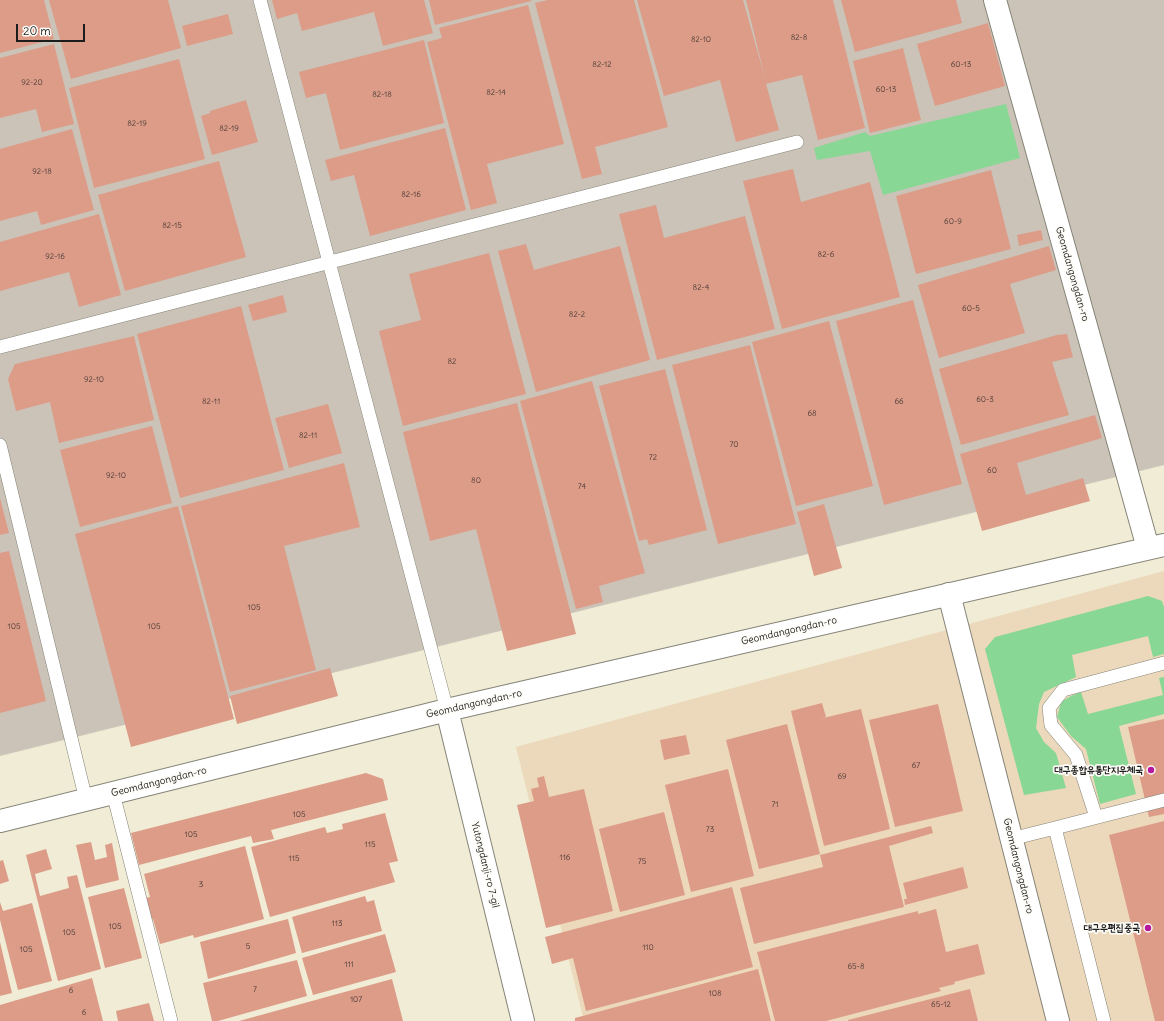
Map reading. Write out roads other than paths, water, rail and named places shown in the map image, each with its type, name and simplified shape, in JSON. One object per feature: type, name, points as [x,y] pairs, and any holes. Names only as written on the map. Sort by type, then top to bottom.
[{"type":"street","name":"Geomdangongdan-ro","points":[[0,821],[447,710],[1156,547],[995,0]]},
{"type":"street","name":"Geomdangongdan-ro","points":[[949,594],[1058,1021]]},
{"type":"street","name":"Yutongdanji-ro 7-gil","points":[[447,710],[523,1021]]},
{"type":"lane","points":[[260,0],[447,710]]},
{"type":"lane","points":[[0,347],[797,142]]},
{"type":"lane","points":[[0,445],[86,800]]},
{"type":"lane","points":[[1096,817],[1076,755],[1051,725],[1049,708],[1062,690],[1164,663]]},
{"type":"lane","points":[[113,793],[171,1021]]},
{"type":"lane","points":[[1011,839],[1164,800]]},
{"type":"lane","points":[[1055,828],[1104,1021]]},
{"type":"place","name":"대구종합유통단지우체국","points":[[1151,770]]},
{"type":"place","name":"대구우편집중국","points":[[1148,928]]}]
